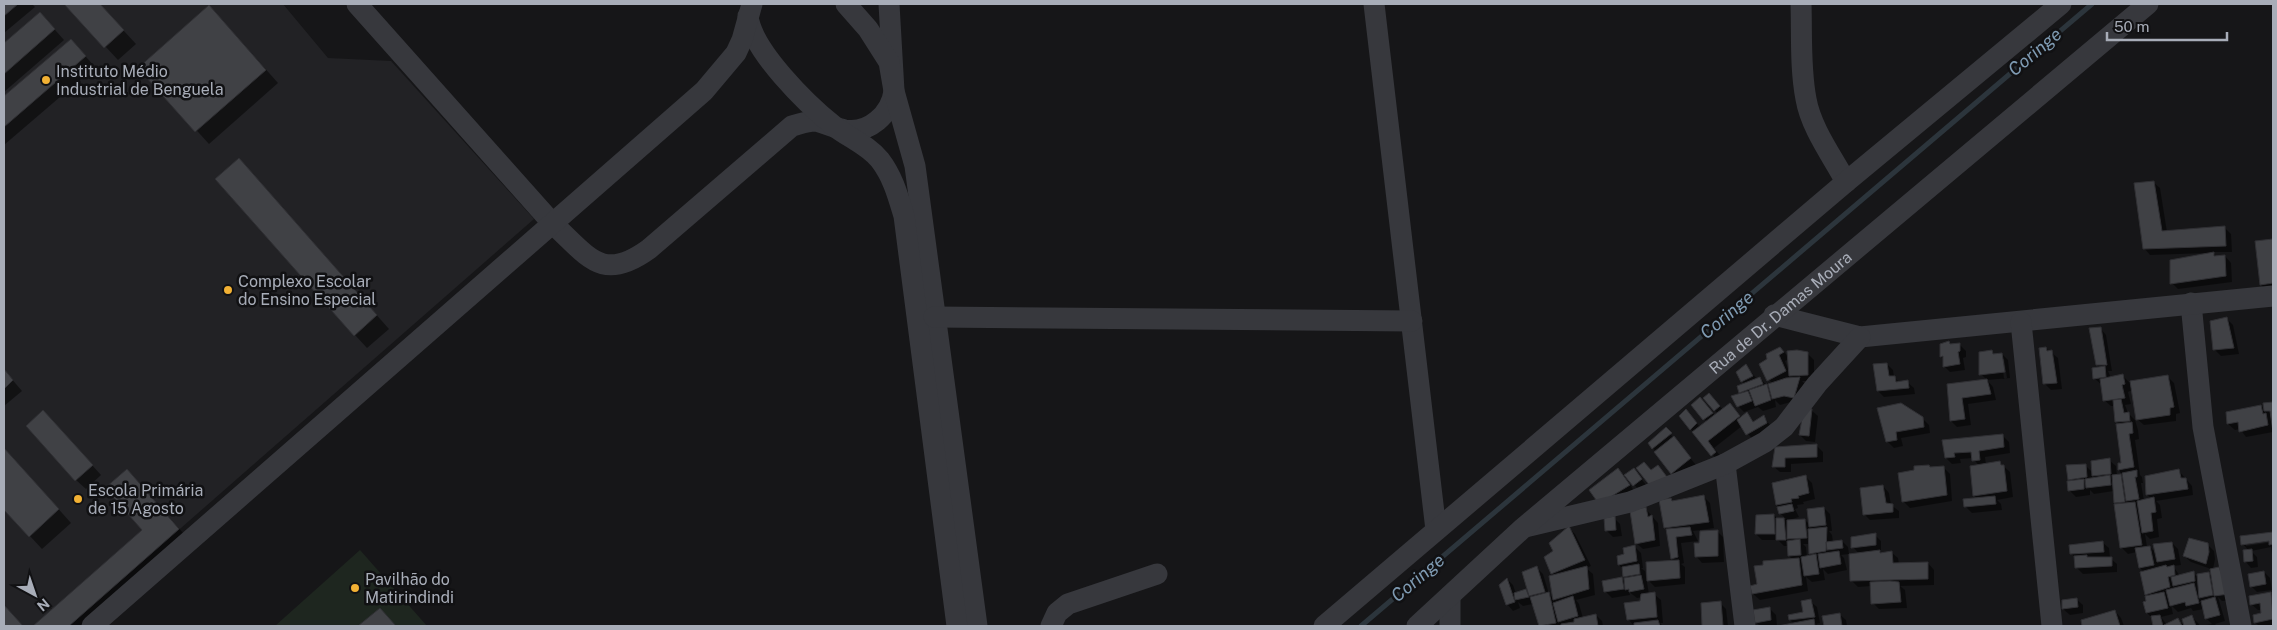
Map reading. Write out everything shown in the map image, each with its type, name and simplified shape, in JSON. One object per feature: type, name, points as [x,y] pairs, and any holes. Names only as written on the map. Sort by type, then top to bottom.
[{"type":"street","points":[[357,4],[554,224],[587,256],[598,263],[612,266],[624,265],[650,250],[792,126],[813,121],[853,130],[871,125],[888,109],[894,91],[889,4]]},
{"type":"street","points":[[846,4],[868,29],[889,62],[894,91],[915,166],[977,626]]},
{"type":"street","points":[[1374,4],[1436,530]]},
{"type":"street","points":[[1801,4],[1802,61],[1806,101],[1816,128],[1846,182]]},
{"type":"street","points":[[1324,626],[1846,182],[2061,4]]},
{"type":"street","name":"Rua de Dr. Damas Moura","points":[[1416,626],[1450,597],[1523,528],[1774,315],[2148,4]]},
{"type":"street","points":[[92,626],[554,224],[716,79],[736,53],[749,10]]},
{"type":"street","points":[[749,10],[755,39],[776,68],[835,126],[866,146],[879,159],[896,188],[904,216],[957,626]]},
{"type":"street","points":[[1774,315],[1860,337],[2273,296]]},
{"type":"street","points":[[2191,303],[2204,426],[2241,626]]},
{"type":"street","points":[[934,317],[1412,321]]},
{"type":"street","points":[[2021,322],[2052,626]]},
{"type":"street","points":[[1523,528],[1630,502],[1725,464],[1766,442],[1784,427],[1817,384],[1860,337]]},
{"type":"street","points":[[1725,464],[1745,626]]},
{"type":"street","points":[[1051,626],[1057,613],[1068,604],[1157,574]]},
{"type":"street","points":[[1450,597],[1450,626]]},
{"type":"shaded area","name":"Complexo Escolar do Ensino Especial","points":[[4,4],[283,4],[328,58],[391,61],[534,219],[69,626],[4,626]]},
{"type":"shaded area","name":"Pavilhão do Matirindindi","points":[[360,550],[427,626],[275,626]]},
{"type":"building","points":[[4,4],[18,4],[4,16]]},
{"type":"building","points":[[64,4],[100,4],[124,30],[104,48]]},
{"type":"building","points":[[209,5],[266,70],[195,132],[138,68]]},
{"type":"building","points":[[40,12],[55,29],[4,74],[4,43]]},
{"type":"building","points":[[71,39],[86,56],[4,127],[4,96]]},
{"type":"building","points":[[239,158],[377,315],[354,336],[215,179]]},
{"type":"building","points":[[2154,181],[2162,231],[2225,226],[2226,246],[2143,249],[2134,183]]},
{"type":"building","points":[[2273,239],[2273,283],[2260,285],[2255,241]]},
{"type":"building","points":[[2214,252],[2214,256],[2225,255],[2226,276],[2170,284],[2170,260]]},
{"type":"building","points":[[2227,317],[2234,348],[2213,350],[2210,321]]},
{"type":"building","points":[[2101,327],[2107,365],[2096,365],[2089,328]]},
{"type":"building","points":[[1949,341],[1950,344],[1960,343],[1960,351],[1958,352],[1960,364],[1943,367],[1943,356],[1940,357],[1940,344]]},
{"type":"building","points":[[1780,347],[1784,352],[1779,355],[1786,371],[1767,381],[1759,364],[1767,359],[1766,354]]},
{"type":"building","points":[[2046,347],[2047,351],[2052,350],[2057,383],[2043,384],[2039,348]]},
{"type":"building","points":[[1992,350],[1993,354],[2002,353],[2005,372],[1979,375],[1979,352]]},
{"type":"building","points":[[1787,351],[1808,352],[1808,375],[1789,376]]},
{"type":"building","points":[[1887,363],[1889,376],[1895,376],[1896,382],[1908,380],[1909,388],[1877,391],[1873,364]]},
{"type":"building","points":[[1746,364],[1753,376],[1741,382],[1736,372]]},
{"type":"building","points":[[2105,366],[2106,377],[2093,379],[2092,368]]},
{"type":"building","points":[[4,369],[13,380],[4,389]]},
{"type":"building","points":[[2123,374],[2125,384],[2122,385],[2125,398],[2103,401],[2100,379]]},
{"type":"building","points":[[2168,375],[2174,407],[2170,408],[2170,415],[2136,420],[2130,381]]},
{"type":"building","points":[[1760,377],[1763,384],[1739,393],[1737,386]]},
{"type":"building","points":[[1800,377],[1794,398],[1784,396],[1772,399],[1768,384],[1786,378]]},
{"type":"building","points":[[1987,379],[1991,394],[1962,398],[1965,419],[1950,421],[1947,384]]},
{"type":"building","points":[[1767,384],[1771,400],[1755,406],[1749,390]]},
{"type":"building","points":[[1748,391],[1752,401],[1737,407],[1731,396]]},
{"type":"building","points":[[1709,393],[1720,406],[1714,411],[1703,398]]},
{"type":"building","points":[[1700,397],[1713,413],[1703,420],[1691,405]]},
{"type":"building","points":[[2121,399],[2124,413],[2129,412],[2130,421],[2115,422],[2113,400]]},
{"type":"building","points":[[2273,402],[2273,432],[2270,411],[2264,411],[2263,403]]},
{"type":"building","points":[[1730,403],[1740,416],[1708,441],[1716,452],[1711,456],[1692,432]]},
{"type":"building","points":[[1901,403],[1923,417],[1924,427],[1896,432],[1897,440],[1886,442],[1877,408]]},
{"type":"building","points":[[2261,405],[2263,414],[2266,413],[2268,425],[2239,432],[2238,422],[2227,424],[2226,412]]},
{"type":"building","points":[[1804,408],[1812,409],[1809,436],[1799,435]]},
{"type":"building","points":[[1686,409],[1697,423],[1690,430],[1679,416]]},
{"type":"building","points":[[43,410],[93,465],[75,481],[26,426]]},
{"type":"building","points":[[1747,412],[1753,422],[1764,415],[1767,423],[1746,435],[1737,420]]},
{"type":"building","points":[[2132,422],[2133,433],[2129,434],[2134,467],[2118,470],[2118,463],[2121,463],[2116,424]]},
{"type":"building","points":[[1666,427],[1672,433],[1652,449],[1648,443]]},
{"type":"building","points":[[2003,434],[2004,447],[1979,451],[1980,460],[1972,461],[1971,452],[1954,453],[1955,457],[1945,458],[1942,440]]},
{"type":"building","points":[[1674,436],[1691,458],[1671,474],[1654,452]]},
{"type":"building","points":[[1817,444],[1817,457],[1785,458],[1785,467],[1772,467],[1775,447]]},
{"type":"building","points":[[4,448],[59,509],[29,537],[4,510]]},
{"type":"building","points":[[2110,458],[2111,474],[2092,476],[2091,461]]},
{"type":"building","points":[[2000,461],[2001,465],[2004,465],[2007,491],[1973,496],[1970,466]]},
{"type":"building","points":[[1644,462],[1651,470],[1658,465],[1667,477],[1651,487],[1636,468]]},
{"type":"building","points":[[2086,464],[2087,477],[2068,480],[2066,465]]},
{"type":"building","points":[[1929,465],[1930,467],[1944,466],[1947,495],[1902,502],[1898,473],[1914,470],[1914,466]]},
{"type":"building","points":[[1618,468],[1630,485],[1599,504],[1589,490]]},
{"type":"building","points":[[1634,468],[1642,479],[1633,486],[1624,475]]},
{"type":"building","points":[[127,469],[179,529],[69,626],[33,626],[142,530],[105,488]]},
{"type":"building","points":[[2179,469],[2181,478],[2186,478],[2188,489],[2146,495],[2145,476]]},
{"type":"building","points":[[2137,470],[2137,477],[2135,477],[2139,499],[2126,501],[2122,473]]},
{"type":"building","points":[[2121,474],[2125,502],[2114,503],[2112,475]]},
{"type":"building","points":[[1806,475],[1809,493],[1798,496],[1799,498],[1791,499],[1792,502],[1776,505],[1772,483]]},
{"type":"building","points":[[2110,475],[2111,485],[2086,488],[2085,479]]},
{"type":"building","points":[[2084,479],[2084,489],[2068,491],[2067,481]]},
{"type":"building","points":[[1883,485],[1886,503],[1893,504],[1893,512],[1863,515],[1860,488]]},
{"type":"building","points":[[1704,495],[1709,522],[1664,528],[1659,500],[1671,498],[1672,501]]},
{"type":"building","points":[[1995,496],[1996,504],[1964,507],[1963,499]]},
{"type":"building","points":[[2154,497],[2156,512],[2151,513],[2153,531],[2142,533],[2137,501]]},
{"type":"building","points":[[2135,502],[2142,545],[2120,548],[2114,504]]},
{"type":"building","points":[[1792,504],[1794,511],[1779,514],[1777,507]]},
{"type":"building","points":[[1646,507],[1648,517],[1652,515],[1655,540],[1635,544],[1630,511]]},
{"type":"building","points":[[1824,507],[1826,525],[1809,527],[1807,509]]},
{"type":"building","points":[[1774,514],[1775,534],[1755,534],[1756,515]]},
{"type":"building","points":[[1615,516],[1616,530],[1605,531],[1604,518]]},
{"type":"building","points":[[1776,518],[1784,518],[1786,540],[1776,540]]},
{"type":"building","points":[[1805,519],[1807,538],[1787,539],[1787,520]]},
{"type":"building","points":[[1569,526],[1585,560],[1551,574],[1544,557],[1553,551],[1549,543]]},
{"type":"building","points":[[1690,527],[1692,535],[1676,537],[1678,557],[1671,559],[1666,529]]},
{"type":"building","points":[[1827,527],[1826,551],[1809,554],[1808,529]]},
{"type":"building","points":[[1718,530],[1718,556],[1695,557],[1694,543],[1699,543],[1700,531]]},
{"type":"building","points":[[2273,532],[2273,544],[2269,545],[2269,541],[2241,545],[2240,536]]},
{"type":"building","points":[[1876,533],[1876,545],[1851,548],[1851,537]]},
{"type":"building","points":[[2189,538],[2208,543],[2209,552],[2206,564],[2183,556]]},
{"type":"building","points":[[1800,539],[1801,555],[1788,556],[1787,541]]},
{"type":"building","points":[[1842,540],[1843,548],[1827,550],[1826,542]]},
{"type":"building","points":[[2103,541],[2104,552],[2070,554],[2069,545]]},
{"type":"building","points":[[2172,542],[2175,559],[2157,562],[2153,544]]},
{"type":"building","points":[[1635,545],[1637,561],[1618,565],[1617,556],[1624,554],[1623,548]]},
{"type":"building","points":[[2150,546],[2154,565],[2139,568],[2135,548]]},
{"type":"building","points":[[2252,549],[2253,561],[2244,562],[2243,550]]},
{"type":"building","points":[[1880,550],[1880,553],[1892,551],[1893,563],[1928,562],[1928,579],[1850,581],[1849,554]]},
{"type":"building","points":[[1839,551],[1841,564],[1820,568],[1818,554]]},
{"type":"building","points":[[1816,554],[1819,574],[1804,576],[1801,557]]},
{"type":"building","points":[[2087,555],[2087,557],[2112,557],[2112,566],[2075,568],[2074,556]]},
{"type":"building","points":[[1799,558],[1802,585],[1752,594],[1750,586],[1757,584],[1754,566],[1763,565],[1763,561]]},
{"type":"building","points":[[1679,560],[1680,578],[1647,581],[1646,562]]},
{"type":"building","points":[[1639,564],[1640,574],[1623,577],[1622,567]]},
{"type":"building","points":[[2166,565],[2167,567],[2174,565],[2175,575],[2168,577],[2170,587],[2145,595],[2140,572]]},
{"type":"building","points":[[1537,566],[1545,592],[1529,596],[1522,572]]},
{"type":"building","points":[[1587,566],[1589,589],[1553,600],[1549,576]]},
{"type":"building","points":[[2219,567],[2229,594],[2214,596],[2210,569]]},
{"type":"building","points":[[2194,571],[2195,581],[2173,586],[2171,577]]},
{"type":"building","points":[[2264,571],[2266,584],[2250,587],[2248,574]]},
{"type":"building","points":[[2209,572],[2213,595],[2199,598],[2197,574]]},
{"type":"building","points":[[1641,575],[1644,589],[1629,592],[1629,589],[1625,590],[1624,578]]},
{"type":"building","points":[[1622,577],[1624,589],[1604,592],[1602,581]]},
{"type":"building","points":[[1507,578],[1515,602],[1506,605],[1499,585]]},
{"type":"building","points":[[1870,582],[1899,582],[1901,602],[1871,604]]},
{"type":"building","points":[[2194,583],[2199,603],[2186,606],[2185,602],[2170,606],[2166,590]]},
{"type":"building","points":[[1526,589],[1529,597],[1515,600],[1514,593]]},
{"type":"building","points":[[1549,592],[1556,623],[1539,626],[1530,597]]},
{"type":"building","points":[[1655,592],[1657,617],[1627,620],[1624,603],[1640,601],[1641,594]]},
{"type":"building","points":[[2164,592],[2168,608],[2146,613],[2143,602],[2146,601],[2145,596]]},
{"type":"building","points":[[2271,592],[2273,619],[2254,623],[2253,615],[2261,613],[2260,603],[2250,605],[2249,596]]},
{"type":"building","points":[[1573,596],[1578,616],[1558,622],[1553,603]]},
{"type":"building","points":[[2215,597],[2220,615],[2205,619],[2201,601]]},
{"type":"building","points":[[2077,598],[2078,607],[2062,609],[2062,600]]},
{"type":"building","points":[[1811,599],[1815,617],[1789,620],[1788,615],[1803,612],[1801,601]]},
{"type":"building","points":[[1721,601],[1723,626],[1702,626],[1701,603]]},
{"type":"building","points":[[4,605],[23,626],[4,626]]},
{"type":"building","points":[[1770,607],[1771,620],[1755,623],[1753,610]]},
{"type":"building","points":[[380,608],[396,626],[358,626]]},
{"type":"building","points":[[2115,610],[2120,626],[2082,626],[2081,620]]},
{"type":"building","points":[[1840,613],[1842,626],[1824,626],[1822,616]]},
{"type":"building","points":[[1596,614],[1598,626],[1561,626],[1561,624],[1574,622],[1574,619]]},
{"type":"building","points":[[2160,615],[2163,626],[2153,626],[2151,616]]},
{"type":"building","points":[[2192,615],[2196,626],[2184,626],[2182,619]]},
{"type":"building","points":[[2178,618],[2182,626],[2164,625]]},
{"type":"building","points":[[1814,619],[1815,626],[1778,626],[1788,624]]},
{"type":"building","points":[[1658,620],[1660,626],[1634,626],[1634,623]]},
{"type":"waterway","name":"Coringe","points":[[1361,626],[2092,4]]},
{"type":"place","name":"Instituto Médio Industrial de Benguela","points":[[46,80]]},
{"type":"place","name":"Complexo Escolar do Ensino Especial","points":[[228,290]]},
{"type":"place","name":"Escola Primária de 15 Agosto","points":[[78,499]]},
{"type":"place","name":"Pavilhão do Matirindindi","points":[[355,588]]}]
